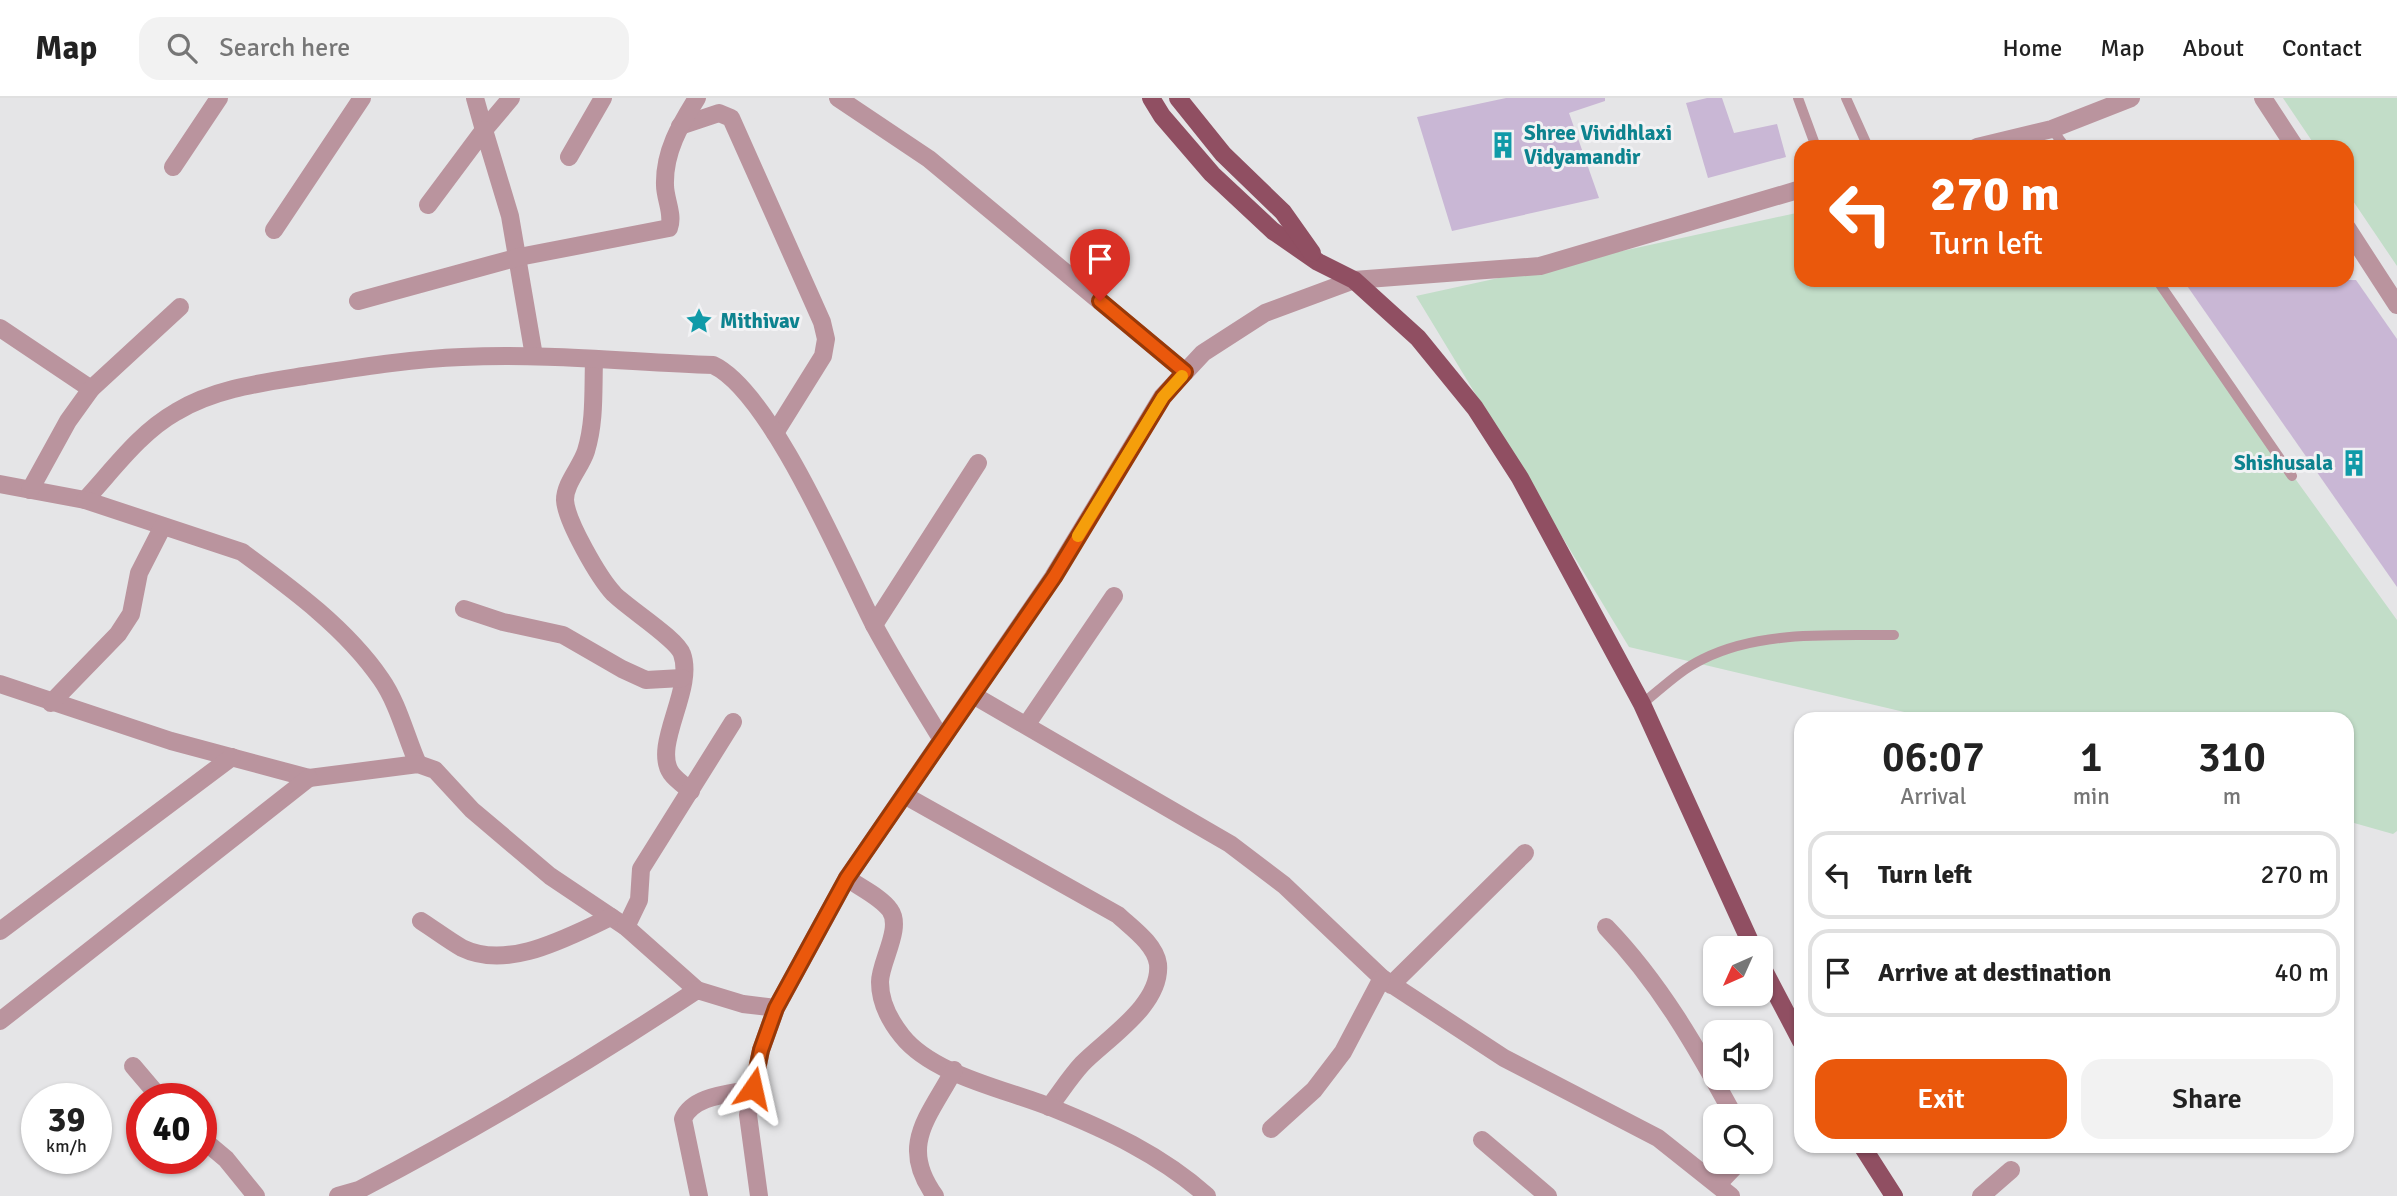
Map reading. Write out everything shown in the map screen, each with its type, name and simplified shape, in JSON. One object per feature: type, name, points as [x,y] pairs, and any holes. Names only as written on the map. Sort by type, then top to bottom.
[{"type":"main road","points":[[1151,98],[1161,116],[1212,174],[1273,231],[1318,262],[1354,280],[1418,338],[1475,408],[1520,478],[1642,704],[1748,936]]},
{"type":"main road","points":[[1178,98],[1223,154],[1283,212],[1318,262]]},
{"type":"main road","points":[[1773,988],[1794,1028]]},
{"type":"main road","points":[[1866,1153],[1894,1196]]},
{"type":"street","points":[[173,167],[219,98]]},
{"type":"street","points":[[274,230],[362,98]]},
{"type":"street","points":[[475,98],[510,216],[534,356]]},
{"type":"street","points":[[428,205],[511,98]]},
{"type":"street","points":[[569,157],[603,98]]},
{"type":"street","points":[[358,301],[519,257],[669,229],[671,222],[665,188],[666,165],[680,126],[697,98]]},
{"type":"street","points":[[838,98],[863,105],[1185,372]]},
{"type":"street","points":[[2006,140],[2052,129],[2131,98]]},
{"type":"street","points":[[2263,98],[2290,140]]},
{"type":"street","points":[[680,126],[719,113],[731,118],[822,322],[826,339],[823,356],[775,433]]},
{"type":"street","points":[[758,1196],[748,1115],[761,1050],[776,1008],[847,878],[1054,577],[1163,397],[1203,353],[1265,313],[1354,280],[1540,266],[1794,191]]},
{"type":"street","points":[[2354,239],[2397,306]]},
{"type":"street","points":[[30,489],[68,421],[91,389],[180,307]]},
{"type":"street","points":[[0,328],[91,389]]},
{"type":"street","points":[[85,500],[135,444],[175,412],[212,394],[378,364],[462,357],[534,356],[713,365],[726,371],[737,382],[775,433],[806,486],[874,625],[942,740]]},
{"type":"street","points":[[594,361],[592,426],[586,454],[565,497],[568,516],[612,592],[639,618],[677,645],[683,656],[683,692],[666,750],[671,774],[691,791]]},
{"type":"street","points":[[874,625],[978,463]]},
{"type":"street","points":[[0,484],[85,500],[162,528],[242,552],[345,635],[383,681],[418,764]]},
{"type":"street","points":[[51,703],[118,634],[131,614],[139,573],[162,528]]},
{"type":"street","points":[[1027,724],[1114,596]]},
{"type":"street","points":[[464,609],[503,622],[563,635],[646,680],[682,678]]},
{"type":"street","points":[[0,684],[51,703],[309,778],[418,764],[435,770],[472,810],[550,876],[619,922],[697,990],[743,1004],[776,1008]]},
{"type":"street","points":[[973,695],[1230,844],[1284,885],[1387,982],[1504,1058],[1658,1138],[1724,1190],[1733,1174]]},
{"type":"street","points":[[421,922],[465,949],[510,956],[619,922],[639,900],[641,869],[733,722]]},
{"type":"street","points":[[0,931],[232,757]]},
{"type":"street","points":[[0,1021],[309,778]]},
{"type":"street","points":[[904,795],[1118,915],[1144,939],[1158,963],[1156,979],[1143,1006],[1119,1032],[1082,1064],[1049,1107]]},
{"type":"street","points":[[1271,1129],[1314,1090],[1343,1052],[1387,982],[1525,853]]},
{"type":"street","points":[[847,878],[889,909],[894,921],[880,982],[885,1009],[902,1036],[917,1050],[954,1070],[1120,1138],[1175,1168],[1207,1196]]},
{"type":"street","points":[[1606,927],[1642,964],[1700,1054],[1727,1104]]},
{"type":"street","points":[[338,1196],[359,1190],[479,1128],[593,1059],[697,990]]},
{"type":"street","points":[[133,1066],[147,1083]]},
{"type":"street","points":[[934,1196],[916,1155],[916,1140],[954,1070]]},
{"type":"street","points":[[699,1196],[683,1119],[687,1110],[698,1102],[753,1088]]},
{"type":"street","points":[[1482,1140],[1543,1195]]},
{"type":"street","points":[[217,1152],[256,1196]]},
{"type":"street","points":[[1981,1196],[2011,1170]]},
{"type":"lane","points":[[1798,98],[1813,140]]},
{"type":"lane","points":[[1846,98],[1865,140]]},
{"type":"lane","points":[[2052,129],[2060,140]]},
{"type":"lane","points":[[2162,287],[2292,475]]},
{"type":"lane","points":[[1642,704],[1704,658],[1743,644],[1784,638],[1894,635]]},
{"type":"green space","points":[[2283,98],[2397,98],[2397,266],[2354,202],[2354,140],[2311,140]]},
{"type":"green space","points":[[1794,214],[1794,287],[2157,287],[2397,620],[2397,831],[2393,834],[2354,823],[2354,712],[1904,712],[1629,647],[1416,296]]},
{"type":"building","name":"Shree Vividhlaxi Vidyamandir","points":[[1506,98],[1605,98],[1605,101],[1569,113],[1599,198],[1452,231],[1417,117]]},
{"type":"building","points":[[1722,98],[1734,133],[1777,124],[1786,157],[1708,178],[1686,103]]},
{"type":"building","name":"Shishusala","points":[[2356,280],[2397,339],[2397,587],[2188,287],[2354,287]]},
{"type":"slow traffic","points":[[1078,536],[1163,397],[1182,376]]},
{"type":"place","name":"Shree Vividhlaxi Vidyamandir","points":[[1503,145]]},
{"type":"place","name":"Mithivav","points":[[699,321]]},
{"type":"place","name":"Shishusala","points":[[2354,463]]},
{"type":"route","points":[[753,1088],[761,1050],[776,1008],[847,878],[1054,577],[1163,397],[1185,372],[1100,301]]}]
